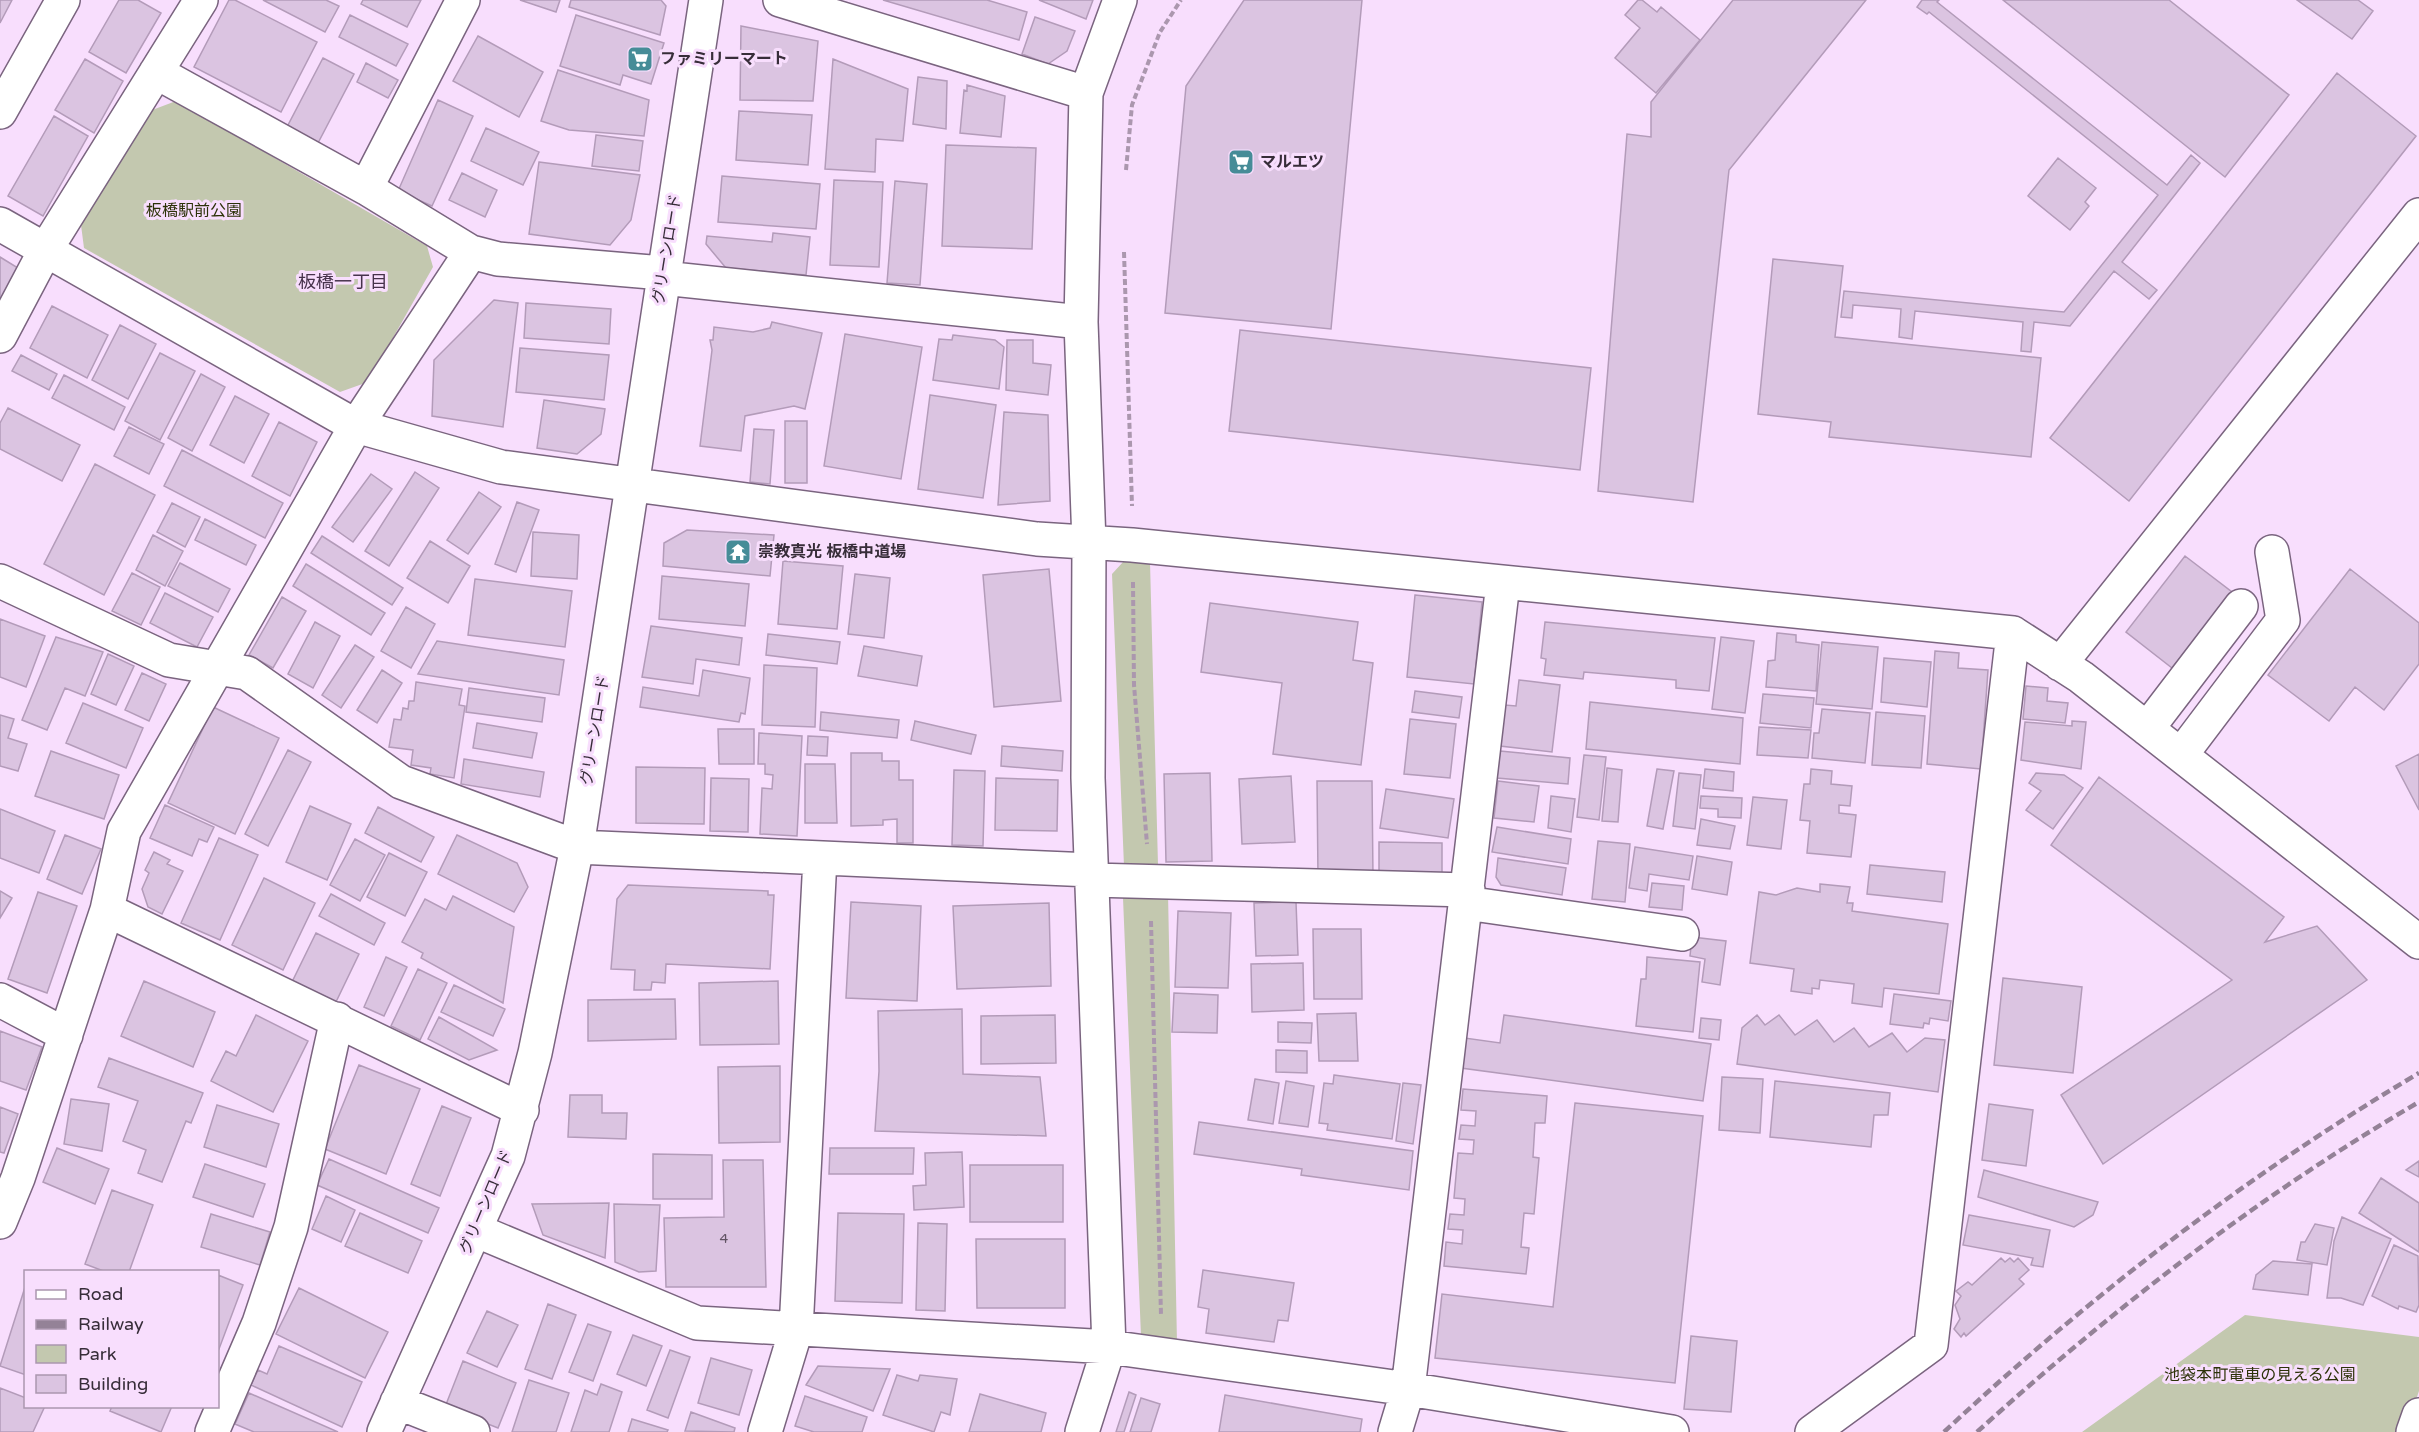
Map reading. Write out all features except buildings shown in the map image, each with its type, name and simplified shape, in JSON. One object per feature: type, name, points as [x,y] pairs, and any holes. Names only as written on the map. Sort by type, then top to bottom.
[{"type":"street","points":[[0,112],[63,0]]},
{"type":"street","points":[[0,336],[46,249],[201,0]]},
{"type":"street","points":[[366,188],[463,0]]},
{"type":"street","name":"グリーンロード","points":[[384,1432],[508,1156],[522,1110],[577,847],[706,0]]},
{"type":"street","points":[[780,0],[1086,93]]},
{"type":"street","points":[[1082,1432],[1109,1347],[1088,778],[1089,543],[1081,322],[1086,93],[1120,0]]},
{"type":"street","points":[[156,72],[366,188],[471,252],[498,259],[1081,322]]},
{"type":"street","points":[[2060,664],[2419,214]]},
{"type":"street","points":[[0,224],[356,426],[501,467],[1037,538],[1132,545],[2013,633],[2060,664],[2147,729],[2419,942]]},
{"type":"street","points":[[0,1222],[18,1178],[107,910],[124,831],[356,426],[471,252]]},
{"type":"street","points":[[2181,755],[2283,620],[2272,552]]},
{"type":"street","points":[[0,581],[169,660],[247,673],[401,782],[577,847],[820,858],[1091,875],[1150,882],[1467,897],[1682,934]]},
{"type":"street","points":[[1395,1432],[1408,1389],[1503,583]]},
{"type":"street","points":[[2147,729],[2241,606]]},
{"type":"street","points":[[1812,1432],[1931,1345],[2013,633]]},
{"type":"street","points":[[765,1432],[796,1330],[820,858]]},
{"type":"street","points":[[107,910],[522,1110]]},
{"type":"street","points":[[0,1000],[66,1035]]},
{"type":"street","points":[[212,1432],[259,1323],[291,1227],[337,1019]]},
{"type":"street","points":[[475,1230],[697,1323],[1109,1347],[1408,1389],[1672,1432]]},
{"type":"street","points":[[397,1402],[473,1432]]},
{"type":"street","points":[[2413,1432],[2419,1415]]},
{"type":"path","points":[[1125,181],[1132,105],[1160,32],[1181,0]]},
{"type":"path","points":[[1124,247],[1133,470],[1134,685],[1150,882],[1161,1355]]},
{"type":"green space","name":"板橋駅前公園","points":[[176,101],[427,246],[433,267],[368,382],[340,392],[84,248],[81,225],[147,112]]},
{"type":"green space","points":[[1123,562],[1150,562],[1158,865],[1124,866],[1112,574]]},
{"type":"green space","points":[[1168,893],[1177,1343],[1141,1336],[1123,898]]},
{"type":"green space","name":"池袋本町電車の見える公園","points":[[2245,1315],[2419,1337],[2419,1391],[2405,1432],[2082,1432]]},
{"type":"railway","points":[[1944,1432],[2056,1333],[2172,1240],[2293,1153],[2419,1073]]},
{"type":"railway","points":[[1977,1432],[2082,1341],[2190,1255],[2302,1175],[2419,1102]]},
{"type":"place","name":"ファミリーマート","points":[[640,59]]},
{"type":"place","name":"マルエツ","points":[[1241,162]]},
{"type":"place","name":"崇教真光 板橋中道場","points":[[738,552]]},
{"type":"district","name":"板橋一丁目","points":[[343,282]]}]
